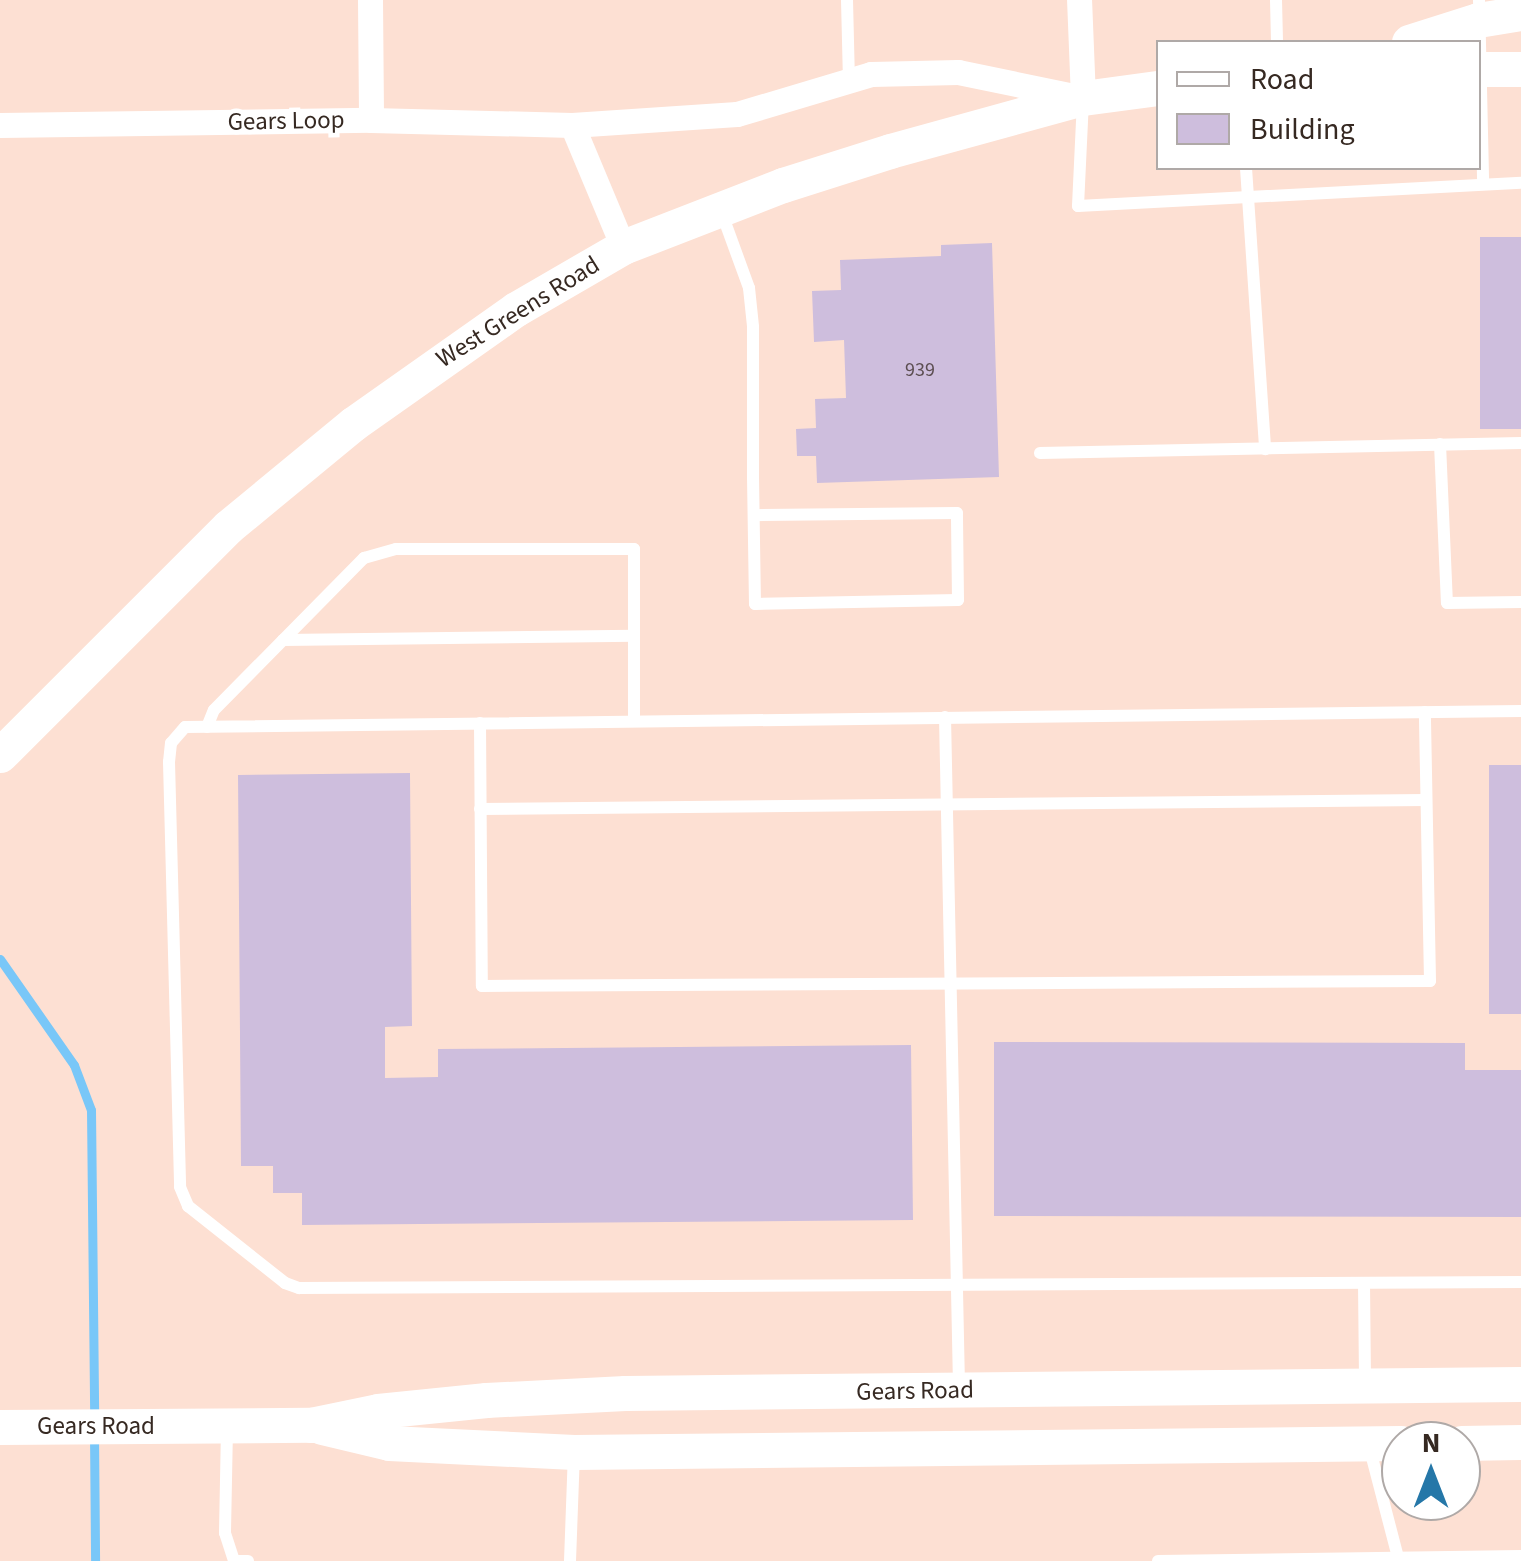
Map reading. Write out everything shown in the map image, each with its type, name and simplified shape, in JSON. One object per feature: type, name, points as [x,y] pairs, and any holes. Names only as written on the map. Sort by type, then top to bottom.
[{"type":"street","points":[[370,0],[370,120]]},
{"type":"street","points":[[1079,0],[1083,98]]},
{"type":"street","points":[[1414,40],[1479,10],[1521,13]]},
{"type":"street","points":[[1481,69],[1521,69]]},
{"type":"street","name":"Gears Loop","points":[[0,125],[370,120],[572,125],[736,114],[871,74],[958,72],[1083,98]]},
{"type":"street","name":"West Greens Road","points":[[0,755],[228,528],[353,424],[516,309],[623,247],[890,150],[1083,98],[1156,88]]},
{"type":"street","points":[[572,125],[623,247]]},
{"type":"street","name":"Gears Road","points":[[0,1427],[311,1425],[378,1412],[486,1400],[625,1393],[1521,1384]]},
{"type":"street","points":[[1365,1386],[1381,1432]]},
{"type":"street","points":[[958,1390],[961,1448]]},
{"type":"street","name":"Gears Road","points":[[311,1425],[390,1443],[574,1452],[1381,1444]]},
{"type":"street","points":[[1481,1442],[1521,1442]]},
{"type":"lane","points":[[847,0],[849,80]]},
{"type":"lane","points":[[1276,0],[1278,40]]},
{"type":"lane","points":[[1479,10],[1479,40]]},
{"type":"lane","points":[[1083,98],[1078,206],[1521,183]]},
{"type":"lane","points":[[1481,126],[1483,183]]},
{"type":"lane","points":[[1246,170],[1266,449]]},
{"type":"lane","points":[[720,209],[749,288],[754,515],[756,604],[958,600],[957,513],[754,515]]},
{"type":"lane","points":[[1040,453],[1521,443]]},
{"type":"lane","points":[[1440,444],[1447,602],[1521,602]]},
{"type":"lane","points":[[207,726],[214,710],[364,558],[396,549],[634,549],[634,722]]},
{"type":"lane","points":[[283,640],[634,636]]},
{"type":"lane","points":[[1521,710],[207,726],[185,727],[171,743],[169,762],[180,1187],[188,1206],[286,1283],[300,1288],[1521,1282]]},
{"type":"lane","points":[[480,723],[482,986],[1430,980],[1425,712]]},
{"type":"lane","points":[[944,718],[958,1390]]},
{"type":"lane","points":[[480,809],[1426,800]]},
{"type":"lane","points":[[1364,1284],[1365,1386]]},
{"type":"lane","points":[[228,1426],[225,1533],[234,1560],[248,1561]]},
{"type":"lane","points":[[570,1561],[574,1452]]},
{"type":"lane","points":[[1394,1521],[1399,1559]]},
{"type":"lane","points":[[1158,1561],[1521,1556]]},
{"type":"building","points":[[1480,237],[1521,237],[1521,429],[1480,429]]},
{"type":"building","points":[[992,243],[999,477],[817,483],[816,456],[797,456],[796,429],[816,428],[815,399],[846,398],[844,340],[814,342],[812,291],[841,290],[840,260],[941,256],[941,245]]},
{"type":"building","points":[[1489,765],[1521,765],[1521,1014],[1489,1014]]},
{"type":"building","points":[[410,773],[412,1026],[385,1027],[385,1078],[438,1077],[438,1049],[911,1045],[913,1220],[302,1225],[302,1193],[273,1193],[273,1166],[241,1166],[238,775]]},
{"type":"building","points":[[994,1042],[1465,1043],[1465,1070],[1521,1070],[1521,1217],[994,1216]]},
{"type":"waterway","points":[[0,959],[74,1065],[91,1110],[94,1418]]},
{"type":"waterway","points":[[94,1434],[95,1561]]}]
